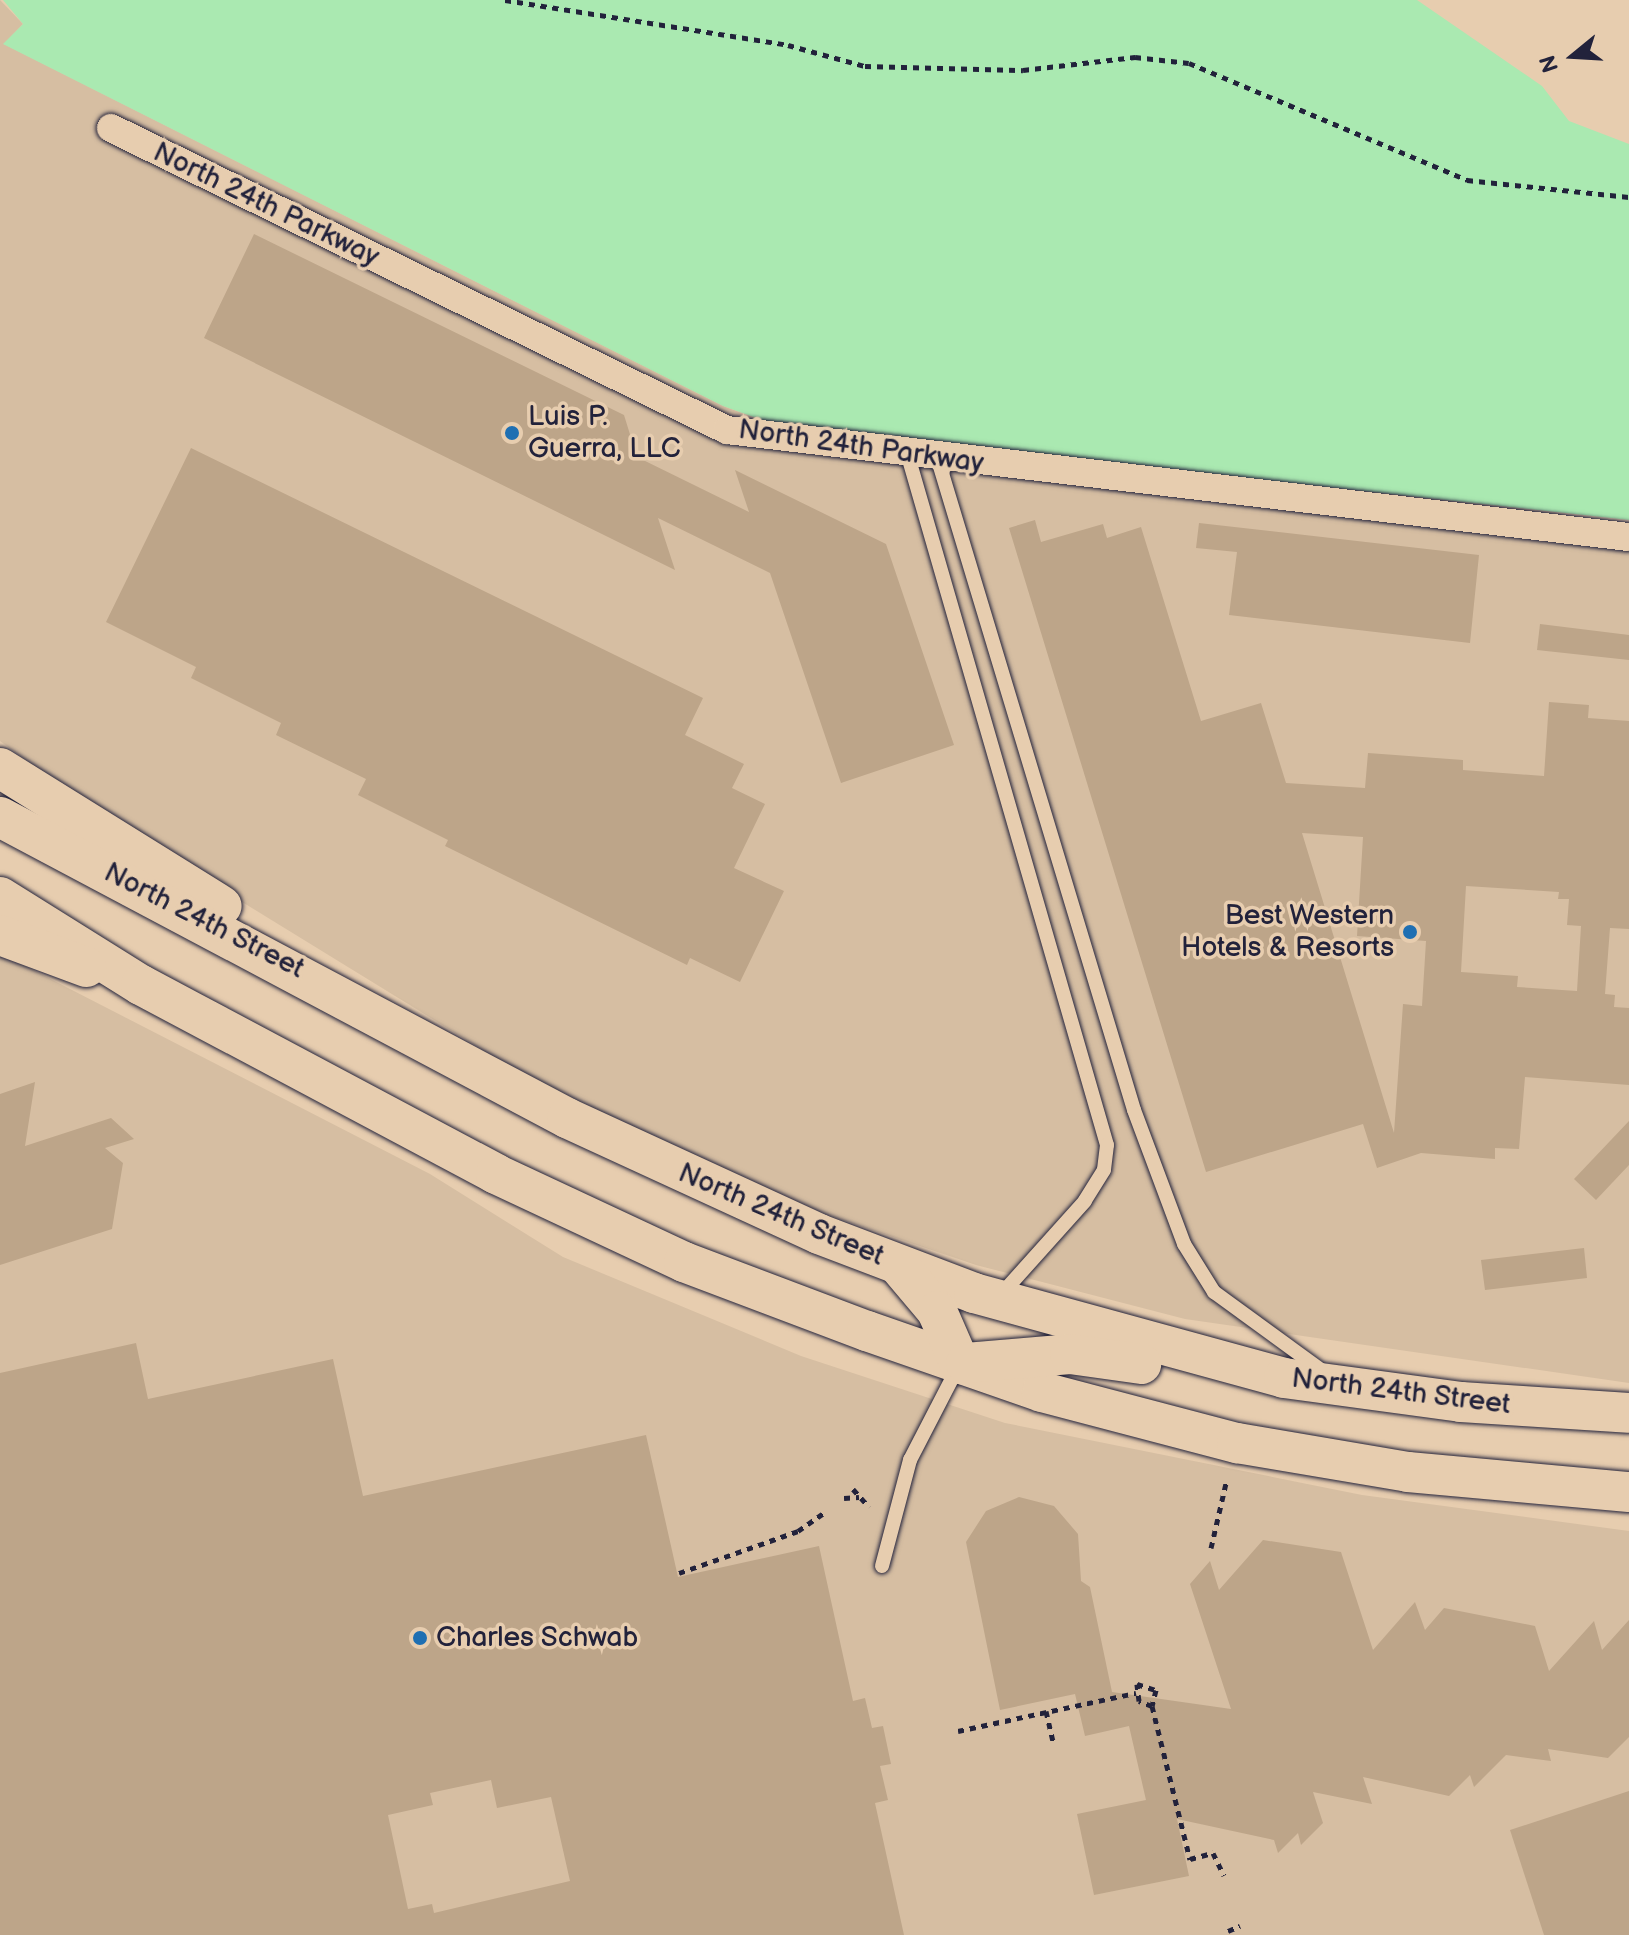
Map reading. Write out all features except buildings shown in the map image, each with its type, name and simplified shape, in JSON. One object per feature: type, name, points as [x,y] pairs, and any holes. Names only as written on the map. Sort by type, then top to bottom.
[{"type":"main road","points":[[0,768],[173,872],[310,976]]},
{"type":"main road","name":"North 24th Street","points":[[0,817],[310,976],[567,1118],[897,1263],[996,1299],[1284,1378],[1338,1388],[1629,1413]]},
{"type":"main road","points":[[0,897],[141,985],[604,1226],[960,1364],[1135,1420],[1313,1459],[1629,1492]]},
{"type":"main road","points":[[0,935],[141,985]]},
{"type":"main road","points":[[897,1263],[937,1311],[960,1364]]},
{"type":"main road","points":[[960,1364],[1070,1354],[1232,1380],[1284,1378]]},
{"type":"street","name":"North 24th Parkway","points":[[111,128],[727,430],[938,460],[1629,537]]},
{"type":"lane","points":[[908,456],[1107,1145],[1104,1170],[1085,1201],[996,1299]]},
{"type":"lane","points":[[938,460],[1134,1110],[1184,1244],[1214,1292],[1317,1362],[1338,1388]]},
{"type":"lane","points":[[882,1566],[910,1460],[960,1364]]},
{"type":"path","points":[[505,0],[788,45],[865,66],[1023,70],[1135,57],[1189,63],[1467,180],[1629,197]]},
{"type":"path","points":[[1211,1548],[1226,1483]]},
{"type":"path","points":[[853,1489],[869,1507]]},
{"type":"path","points":[[844,1498],[861,1497]]},
{"type":"path","points":[[679,1573],[798,1531],[824,1513]]},
{"type":"path","points":[[1136,1693],[1137,1684],[1152,1683],[1152,1706],[1190,1859],[1213,1853],[1224,1876]]},
{"type":"path","points":[[1136,1693],[1152,1706]]},
{"type":"path","points":[[958,1731],[1136,1693]]},
{"type":"path","points":[[1046,1711],[1053,1742]]},
{"type":"path","points":[[1228,1931],[1240,1926]]},
{"type":"shaded area","points":[[0,0],[23,24],[4,44],[723,406],[780,427],[1550,510],[1629,542],[1629,1383],[1185,1319],[976,1265],[825,1214],[637,1131],[496,1058],[107,819],[0,741]]},
{"type":"shaded area","points":[[0,953],[430,1174],[563,1257],[801,1356],[1005,1423],[1362,1495],[1629,1531],[1629,1935],[0,1935]]},
{"type":"green space","points":[[3,0],[1417,0],[1542,86],[1569,121],[1629,144],[1629,520],[781,427],[723,406],[3,44],[23,24]]},
{"type":"place","name":"Luis P. Guerra, LLC","points":[[512,433]]},
{"type":"place","name":"Best Western Hotels & Resorts","points":[[1410,932]]},
{"type":"place","name":"Charles Schwab","points":[[420,1638]]}]
